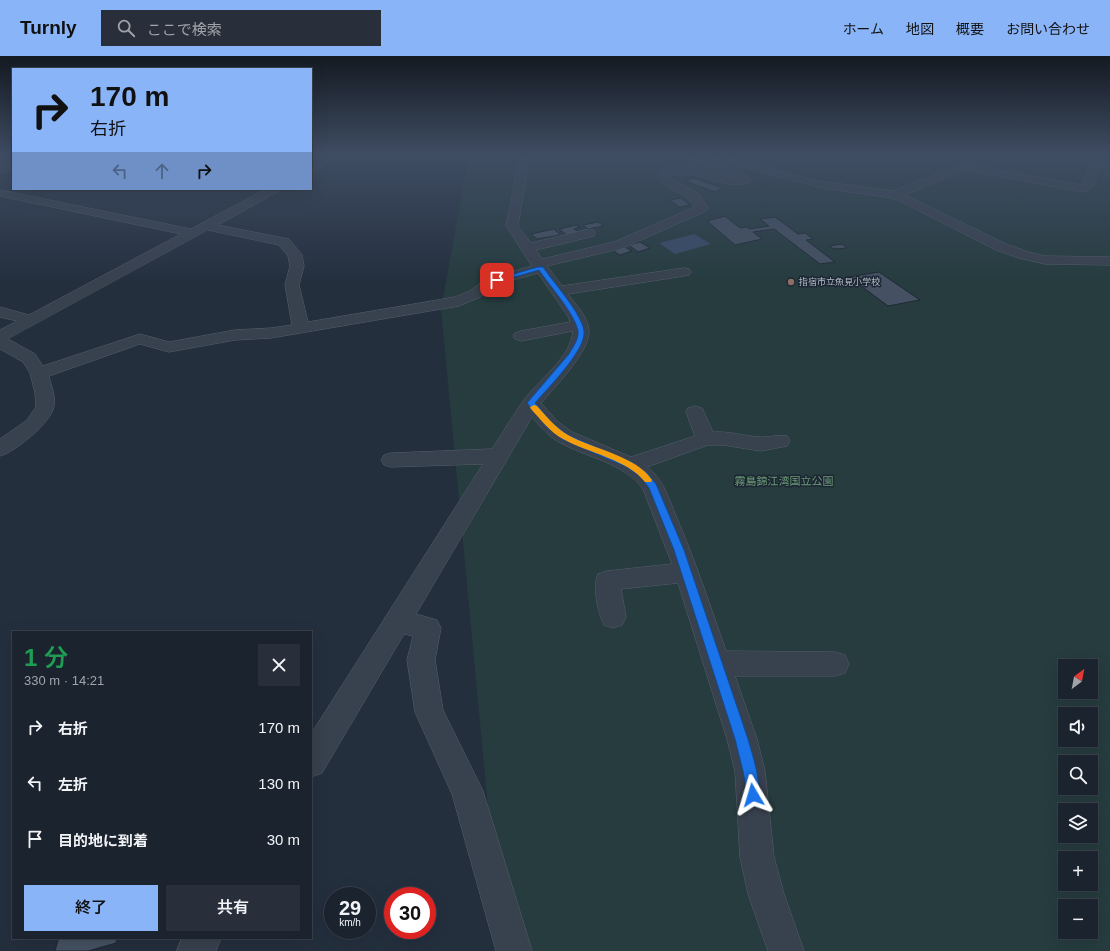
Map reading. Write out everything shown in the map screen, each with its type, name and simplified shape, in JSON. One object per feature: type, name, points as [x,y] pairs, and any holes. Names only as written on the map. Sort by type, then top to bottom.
[{"type":"street","points":[[18,197],[193,233]]},
{"type":"street","points":[[0,337],[261,197]]},
{"type":"street","points":[[312,760],[531,403],[572,355],[578,345],[581,332],[577,318],[512,226],[517,197]]},
{"type":"street","points":[[39,373],[140,339],[169,347],[235,335],[271,333],[459,301],[475,294],[488,284],[497,280],[539,266],[618,245],[702,208],[695,197]]},
{"type":"street","points":[[899,197],[920,205],[1001,247],[1024,255],[1045,260],[1110,261]]},
{"type":"street","points":[[207,226],[284,242],[295,256],[297,266],[292,285],[301,328]]},
{"type":"street","points":[[527,248],[589,233]]},
{"type":"street","points":[[558,291],[684,272]]},
{"type":"street","points":[[0,312],[31,320]]},
{"type":"street","points":[[521,336],[579,325]]},
{"type":"street","points":[[0,342],[29,358],[39,373],[44,394],[45,408],[34,424],[0,449]]},
{"type":"street","points":[[531,403],[550,425],[565,437],[630,465],[644,475],[653,486],[679,550],[742,739],[750,771],[757,857],[766,894],[786,951]]},
{"type":"street","points":[[695,412],[706,439]]},
{"type":"street","points":[[630,465],[706,439],[723,438],[761,444],[780,441]]},
{"type":"street","points":[[391,460],[499,456]]},
{"type":"street","points":[[613,617],[607,581],[686,572]]},
{"type":"street","points":[[397,621],[428,628],[421,660],[429,712],[467,791],[514,951]]},
{"type":"street","points":[[716,663],[835,664]]},
{"type":"street","points":[[195,951],[202,939]]},
{"type":"green space","name":"霧島錦江湾国立公園","points":[[461,197],[1110,197],[1110,951],[498,951],[498,913],[441,309]]},
{"type":"water","points":[[694,234],[711,244],[675,254],[659,243]]},
{"type":"building","points":[[681,198],[690,205],[679,207],[670,200]]},
{"type":"building","points":[[725,216],[740,228],[747,227],[749,229],[769,226],[760,219],[775,217],[798,234],[805,233],[813,239],[806,240],[835,262],[820,264],[774,229],[753,232],[762,239],[735,245],[707,221]]},
{"type":"building","points":[[598,222],[604,226],[588,229],[583,225]]},
{"type":"building","points":[[576,225],[580,227],[574,229],[579,232],[567,235],[559,229]]},
{"type":"building","points":[[554,229],[560,235],[537,239],[531,234]]},
{"type":"building","points":[[640,242],[650,248],[638,252],[629,245]]},
{"type":"building","points":[[842,244],[847,248],[834,249],[829,246]]},
{"type":"building","points":[[625,247],[632,251],[620,255],[613,251]]},
{"type":"building","points":[[879,272],[920,300],[888,306],[849,277]]},
{"type":"building","points":[[117,939],[116,943],[88,951],[55,951],[58,940]]},
{"type":"slow traffic","points":[[534,407],[550,425],[565,437],[630,465],[644,475],[648,480]]},
{"type":"place","name":"指宿市立魚見小学校","points":[[791,282]]},
{"type":"route","points":[[497,280],[540,268],[577,318],[581,332],[578,345],[572,355],[531,403],[550,425],[565,437],[630,465],[644,475],[653,486],[679,550],[742,739],[750,771],[753,795]]}]
